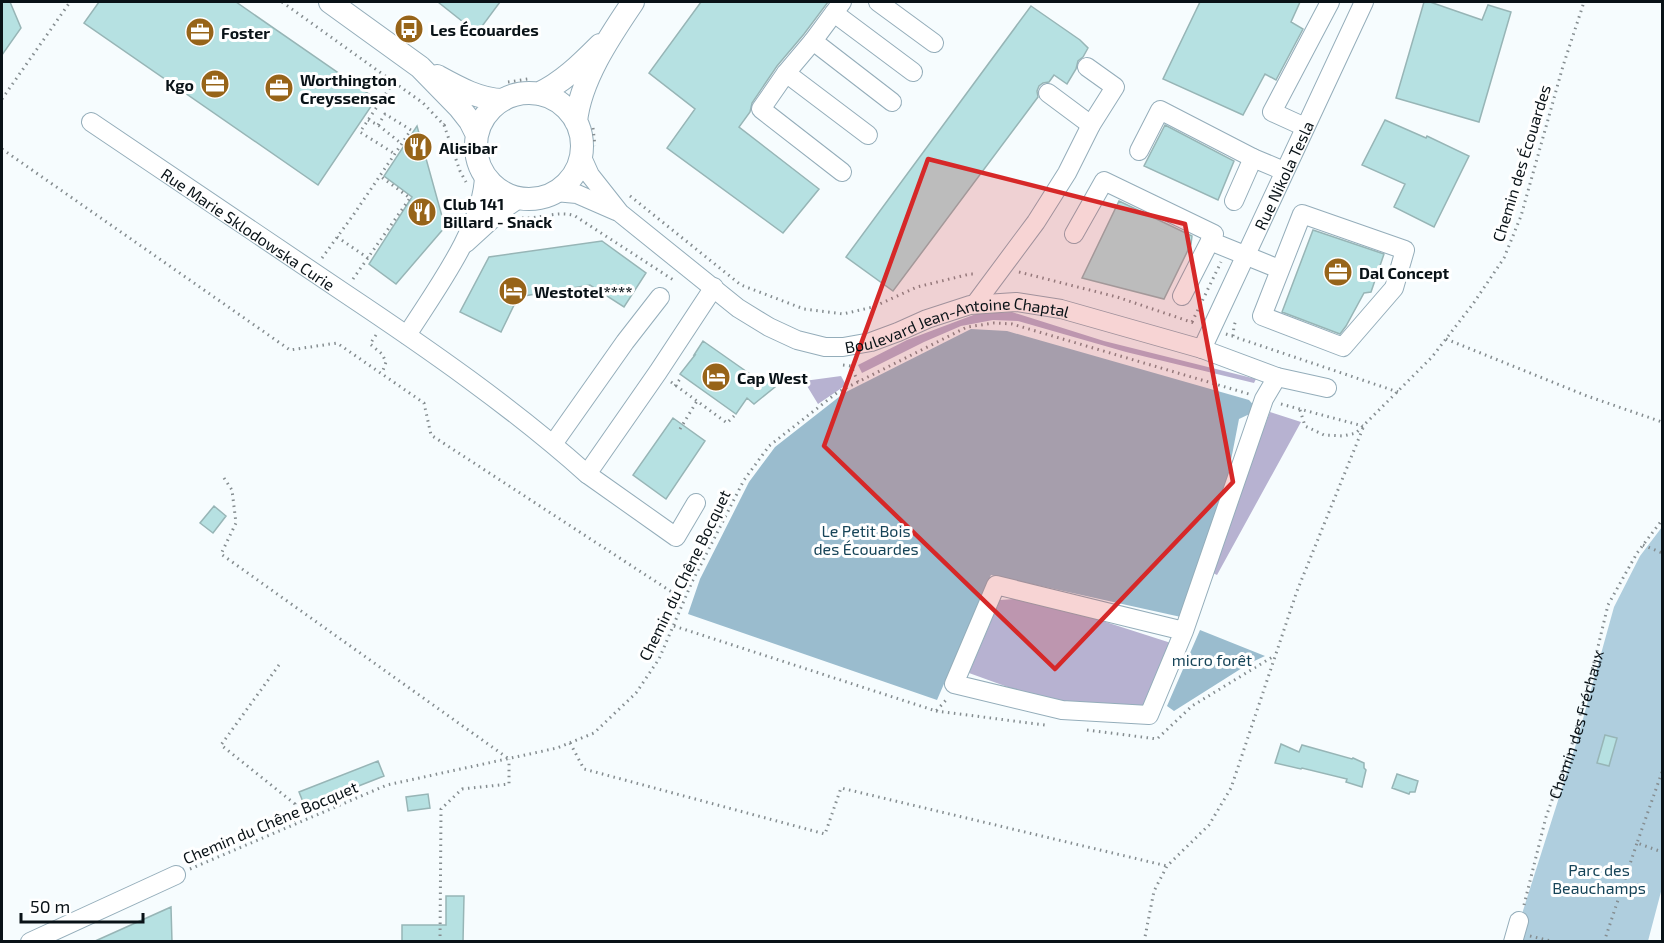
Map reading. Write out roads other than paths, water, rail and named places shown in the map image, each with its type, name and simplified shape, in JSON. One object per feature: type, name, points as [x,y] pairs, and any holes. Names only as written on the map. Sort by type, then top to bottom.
[{"type":"main road","points":[[330,2],[420,67],[462,89],[490,99],[501,92],[520,94],[537,86],[553,86],[566,77],[614,32]]},
{"type":"main road","points":[[501,92],[486,114],[477,135],[477,155],[484,174],[499,190],[519,198],[532,199],[555,192],[567,183],[588,152],[582,144],[584,121],[579,105],[614,32],[633,2]]},
{"type":"main road","points":[[420,67],[459,107],[477,135]]},
{"type":"main road","points":[[537,86],[584,121]]},
{"type":"street","points":[[878,2],[934,43]]},
{"type":"street","points":[[1305,127],[1272,112],[1330,2]]},
{"type":"street","name":"Rue Nikola Tesla","points":[[1202,350],[1364,2]]},
{"type":"street","points":[[842,172],[761,109],[786,73],[838,7],[913,72]]},
{"type":"street","points":[[813,41],[891,102]]},
{"type":"street","points":[[975,304],[1036,222],[1067,173],[1091,125],[1115,87],[1088,67]]},
{"type":"street","points":[[786,73],[868,135]]},
{"type":"street","points":[[1048,93],[1091,125]]},
{"type":"street","points":[[1139,151],[1160,110],[1253,158],[1284,171]]},
{"type":"street","name":"Rue Marie Sklodowska Curie","points":[[91,122],[407,335],[553,444],[587,474],[676,537],[696,503]]},
{"type":"street","name":"Boulevard Jean-Antoine Chaptal","points":[[588,152],[590,175],[620,213],[709,294],[797,340],[825,347],[843,347],[872,342],[975,304],[1016,303],[1061,309],[1202,350],[1277,377],[1327,388]]},
{"type":"street","points":[[1234,201],[1253,158]]},
{"type":"street","points":[[407,335],[462,247],[481,201],[484,174]]},
{"type":"street","points":[[1074,234],[1104,181],[1214,234],[1182,296]]},
{"type":"street","name":"Boulevard Jean-Antoine Chaptal","points":[[555,192],[577,194],[620,213]]},
{"type":"street","points":[[462,247],[519,198]]},
{"type":"street","points":[[1302,214],[1405,250],[1394,288],[1343,347],[1262,316],[1279,269],[1302,214]]},
{"type":"street","points":[[1210,242],[1279,269]]},
{"type":"street","points":[[587,474],[709,294]]},
{"type":"street","points":[[553,444],[625,342],[660,297]]},
{"type":"street","points":[[1184,631],[996,585],[954,684],[1062,710],[1149,715],[1184,631],[1258,397],[1277,377]]},
{"type":"street","points":[[30,942],[176,875]]},
{"type":"place","name":"Les Écouardes","points":[[409,29]]},
{"type":"place","name":"Foster","points":[[200,32]]},
{"type":"place","name":"Kgo","points":[[215,84]]},
{"type":"place","name":"Worthington Creyssensac","points":[[279,88]]},
{"type":"place","name":"Alisibar","points":[[418,147]]},
{"type":"place","name":"Club 141 Billard - Snack","points":[[422,212]]},
{"type":"place","name":"Dal Concept","points":[[1338,272]]},
{"type":"place","name":"Westotel****","points":[[513,291]]},
{"type":"place","name":"Cap West","points":[[716,377]]},
{"type":"park label","name":"Le Petit Bois des Écouardes","points":[[866,539]]},
{"type":"park label","name":"micro forêt","points":[[1212,659]]},
{"type":"park label","name":"Parc des Beauchamps","points":[[1599,878]]}]
